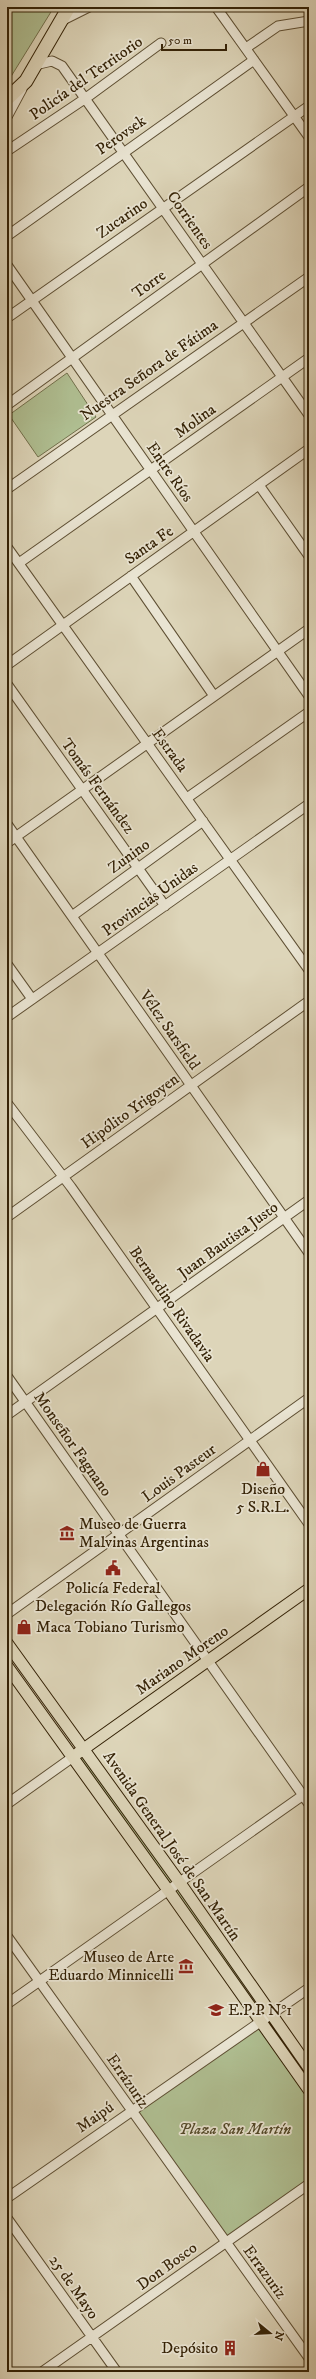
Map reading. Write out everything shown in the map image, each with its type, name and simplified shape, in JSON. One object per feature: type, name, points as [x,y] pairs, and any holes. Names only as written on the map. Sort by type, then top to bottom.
[{"type":"highway","points":[[10,95],[26,81],[69,7]]},
{"type":"main road","name":"Mariano Moreno","points":[[73,1757],[309,1589]]},
{"type":"main road","name":"Avenida General José de San Martín","points":[[7,1643],[180,1882],[271,2016],[309,2068]]},
{"type":"main road","name":"Avenida General José de San Martín","points":[[7,1666],[309,2090]]},
{"type":"street","points":[[61,21],[89,7]]},
{"type":"street","points":[[216,7],[309,137]]},
{"type":"street","points":[[246,48],[278,26],[309,21]]},
{"type":"street","name":"Policía del Territorio","points":[[7,151],[86,98],[161,43]]},
{"type":"street","name":"Perovsek","points":[[7,236],[254,60]]},
{"type":"street","name":"Corrientes","points":[[36,65],[46,62],[58,63],[86,98],[309,415]]},
{"type":"street","points":[[7,117],[26,81]]},
{"type":"street","name":"Zucarino","points":[[7,318],[294,115],[309,106]]},
{"type":"street","name":"Torre","points":[[7,405],[309,187]]},
{"type":"street","name":"Entre Ríos","points":[[7,265],[309,696]]},
{"type":"street","name":"Nuestra Señora de Fátima","points":[[7,489],[309,277]]},
{"type":"street","name":"Molina","points":[[19,563],[152,471],[309,358]]},
{"type":"street","name":"Santa Fe","points":[[7,665],[309,449]]},
{"type":"street","points":[[259,485],[309,556]]},
{"type":"street","name":"Estrada","points":[[7,547],[309,970]]},
{"type":"street","points":[[131,576],[214,696]]},
{"type":"street","points":[[7,843],[309,629]]},
{"type":"street","name":"Tomás Fernández","points":[[7,684],[165,906]]},
{"type":"street","points":[[186,798],[309,712]]},
{"type":"street","name":"Provincias Unidas","points":[[7,1018],[309,804]]},
{"type":"street","name":"Zunino","points":[[72,916],[203,821]]},
{"type":"street","name":"Vélez Sarsfield","points":[[7,824],[309,1253]]},
{"type":"street","points":[[7,964],[32,999]]},
{"type":"street","name":"Hipólito Yrigoyen","points":[[7,1217],[309,1001]]},
{"type":"street","name":"Bernardino Rivadavia","points":[[7,1102],[11,1116],[63,1178],[309,1524]]},
{"type":"street","name":"Juan Bautista Justo","points":[[7,1415],[158,1310],[309,1200]]},
{"type":"street","name":"Monseñor Fagnano","points":[[7,1376],[208,1661],[306,1793],[309,1804]]},
{"type":"street","name":"Louis Pasteur","points":[[7,1614],[309,1398]]},
{"type":"street","points":[[7,1804],[73,1757]]},
{"type":"street","points":[[7,2004],[306,1793]]},
{"type":"street","name":"Errázuriz","points":[[7,1936],[225,2242]]},
{"type":"street","name":"Maipú","points":[[7,2198],[131,2111],[271,2016],[309,1988]]},
{"type":"street","name":"Don Bosco","points":[[42,2372],[309,2184]]},
{"type":"street","name":"25 de Mayo","points":[[7,2218],[117,2372]]},
{"type":"street","name":"Errazuriz","points":[[225,2242],[309,2358]]},
{"type":"green space","points":[[11,7],[54,7],[7,83],[7,13]]},
{"type":"green space","points":[[67,373],[96,417],[38,457],[9,415]]},
{"type":"green space","points":[[82,1756],[174,1881],[171,1884],[80,1761],[80,1757]]},
{"type":"green space","points":[[178,1888],[266,2013],[263,2018],[175,1892]]},
{"type":"green space","name":"Plaza San Martín","points":[[261,2022],[309,2090],[309,2184],[225,2242],[131,2111]]},
{"type":"green space","points":[[273,2023],[309,2074],[309,2085],[268,2024]]},
{"type":"place","name":"Diseño 5 S.R.L.","points":[[263,1469]]},
{"type":"place","name":"Museo de Guerra Malvinas Argentinas","points":[[67,1533]]},
{"type":"place","name":"Policía Federal Delegación Río Gallegos","points":[[113,1568]]},
{"type":"place","name":"Maca Tobiano Turismo","points":[[24,1627]]},
{"type":"place","name":"Museo de Arte Eduardo Minnicelli","points":[[186,1966]]},
{"type":"place","name":"E.P.P N°1","points":[[216,2010]]},
{"type":"place","name":"Depósito","points":[[230,2348]]}]
